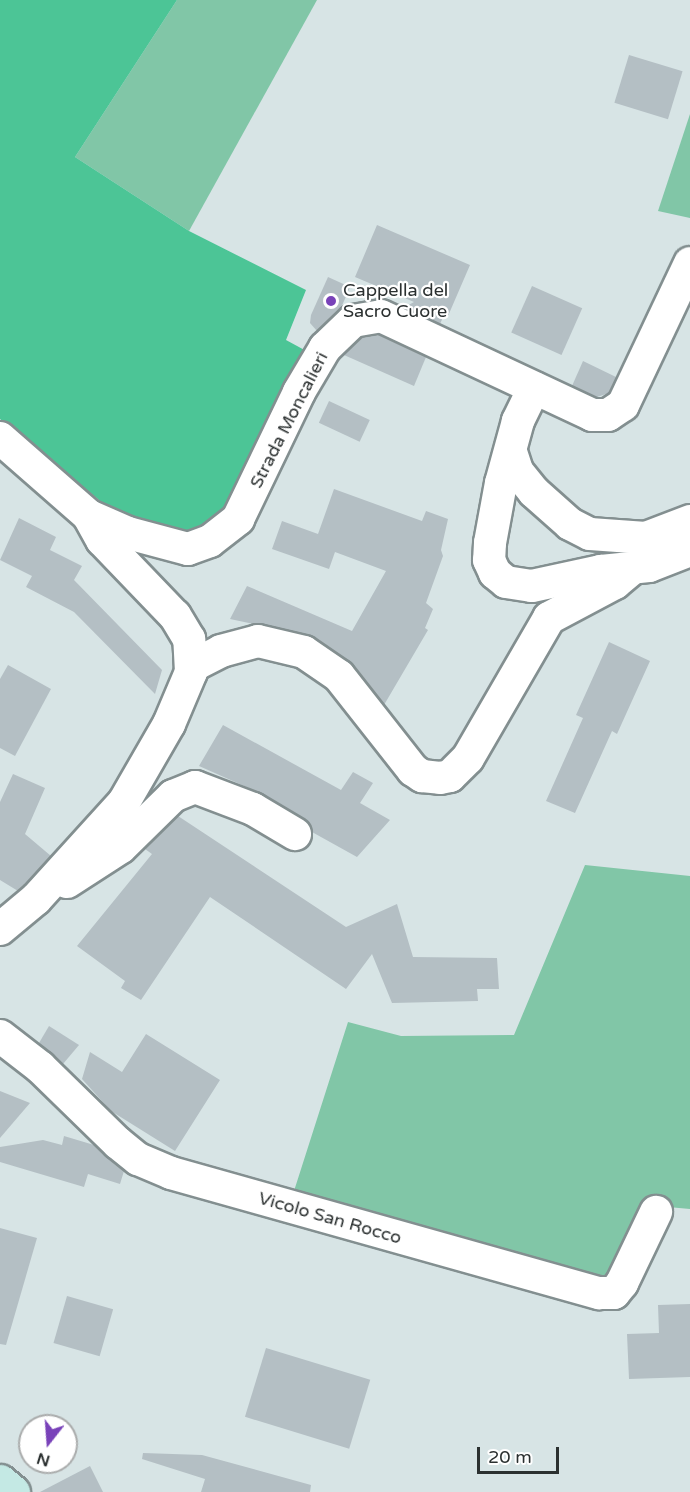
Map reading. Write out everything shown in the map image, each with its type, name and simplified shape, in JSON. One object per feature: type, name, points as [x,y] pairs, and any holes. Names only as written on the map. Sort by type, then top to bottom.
[{"type":"street","name":"Strada Moncalieri","points":[[0,438],[89,516],[165,545],[188,549],[210,541],[237,519],[325,348],[352,321],[381,316],[592,415],[616,412],[623,405],[690,263]]},
{"type":"street","points":[[534,388],[518,421],[490,543],[489,560],[495,573],[506,582],[532,586],[649,566],[690,550]]},
{"type":"street","points":[[511,452],[517,471],[534,492],[570,524],[590,534],[646,538],[690,520]]},
{"type":"street","points":[[0,929],[36,899],[124,802],[169,724],[192,666],[189,639],[175,616],[102,540],[89,516]]},
{"type":"street","points":[[192,666],[221,651],[258,641],[304,652],[339,676],[413,770],[422,776],[440,778],[450,776],[468,758],[549,618],[615,583],[633,568]]},
{"type":"street","points":[[36,899],[122,848],[173,796],[195,787],[236,801],[295,834]]},
{"type":"street","name":"Vicolo San Rocco","points":[[0,1036],[40,1068],[118,1143],[138,1159],[171,1173],[599,1293],[614,1293],[622,1283],[656,1212]]},
{"type":"street","points":[[0,1481],[13,1492]]},
{"type":"green space","points":[[0,0],[177,0],[75,157],[189,231],[306,290],[286,340],[310,353],[231,513],[182,538],[121,518],[0,419]]},
{"type":"green space","points":[[177,0],[317,0],[189,231],[75,157]]},
{"type":"green space","points":[[690,114],[690,218],[658,211]]},
{"type":"green space","points":[[585,865],[690,876],[690,1209],[646,1205],[606,1278],[294,1191],[348,1022],[401,1036],[514,1035]]},
{"type":"building","points":[[629,55],[683,71],[668,119],[614,103]]},
{"type":"building","points":[[377,225],[470,265],[448,316],[444,315],[440,324],[405,307],[414,302],[355,277]]},
{"type":"building","name":"Cappella del Sacro Cuore","points":[[328,277],[350,287],[341,308],[317,331],[310,323],[311,315]]},
{"type":"building","points":[[532,286],[582,308],[562,355],[511,333]]},
{"type":"building","points":[[379,335],[426,357],[414,386],[344,355],[362,338]]},
{"type":"building","points":[[583,361],[616,377],[609,393],[597,397],[572,386]]},
{"type":"building","points":[[329,401],[370,420],[360,442],[319,423]]},
{"type":"building","points":[[334,489],[422,521],[426,511],[448,519],[441,550],[443,556],[426,603],[433,609],[425,628],[428,630],[384,705],[353,665],[314,637],[230,619],[247,586],[352,631],[386,571],[335,552],[329,569],[272,549],[282,521],[318,534]]},
{"type":"building","points":[[19,518],[56,537],[50,550],[82,566],[74,580],[162,670],[155,694],[74,612],[26,587],[32,576],[0,560]]},
{"type":"building","points":[[609,642],[650,661],[617,734],[612,731],[575,813],[546,801],[583,718],[576,715]]},
{"type":"building","points":[[8,665],[51,689],[15,756],[0,748],[0,679]]},
{"type":"building","points":[[223,725],[341,790],[353,772],[373,783],[360,803],[390,820],[357,857],[312,832],[304,819],[262,794],[199,766]]},
{"type":"building","points":[[13,774],[45,788],[25,834],[51,856],[18,891],[0,880],[0,802]]},
{"type":"building","points":[[178,816],[346,927],[397,904],[413,957],[497,958],[499,989],[477,989],[478,1001],[392,1003],[372,954],[346,989],[210,897],[141,1000],[121,988],[125,981],[77,946],[152,854],[145,849]]},
{"type":"building","points":[[49,1026],[79,1045],[63,1064],[39,1043]]},
{"type":"building","points":[[146,1034],[220,1080],[175,1151],[111,1111],[82,1079],[90,1052],[122,1072]]},
{"type":"building","points":[[0,1091],[30,1103],[0,1138]]},
{"type":"building","points":[[64,1136],[94,1145],[124,1171],[120,1184],[88,1174],[84,1187],[0,1162],[0,1147],[43,1140],[62,1145]]},
{"type":"building","points":[[0,1228],[37,1238],[6,1345],[0,1344]]},
{"type":"building","points":[[67,1296],[113,1309],[100,1356],[53,1343]]},
{"type":"building","points":[[690,1304],[690,1377],[629,1379],[627,1334],[659,1333],[658,1305]]},
{"type":"building","points":[[266,1348],[370,1380],[349,1449],[245,1417]]},
{"type":"building","points":[[143,1453],[202,1455],[311,1485],[310,1492],[201,1492],[205,1479],[142,1459]]},
{"type":"building","points":[[90,1466],[103,1492],[40,1492],[78,1474]]},
{"type":"place","name":"Cappella del Sacro Cuore","points":[[331,301]]}]
